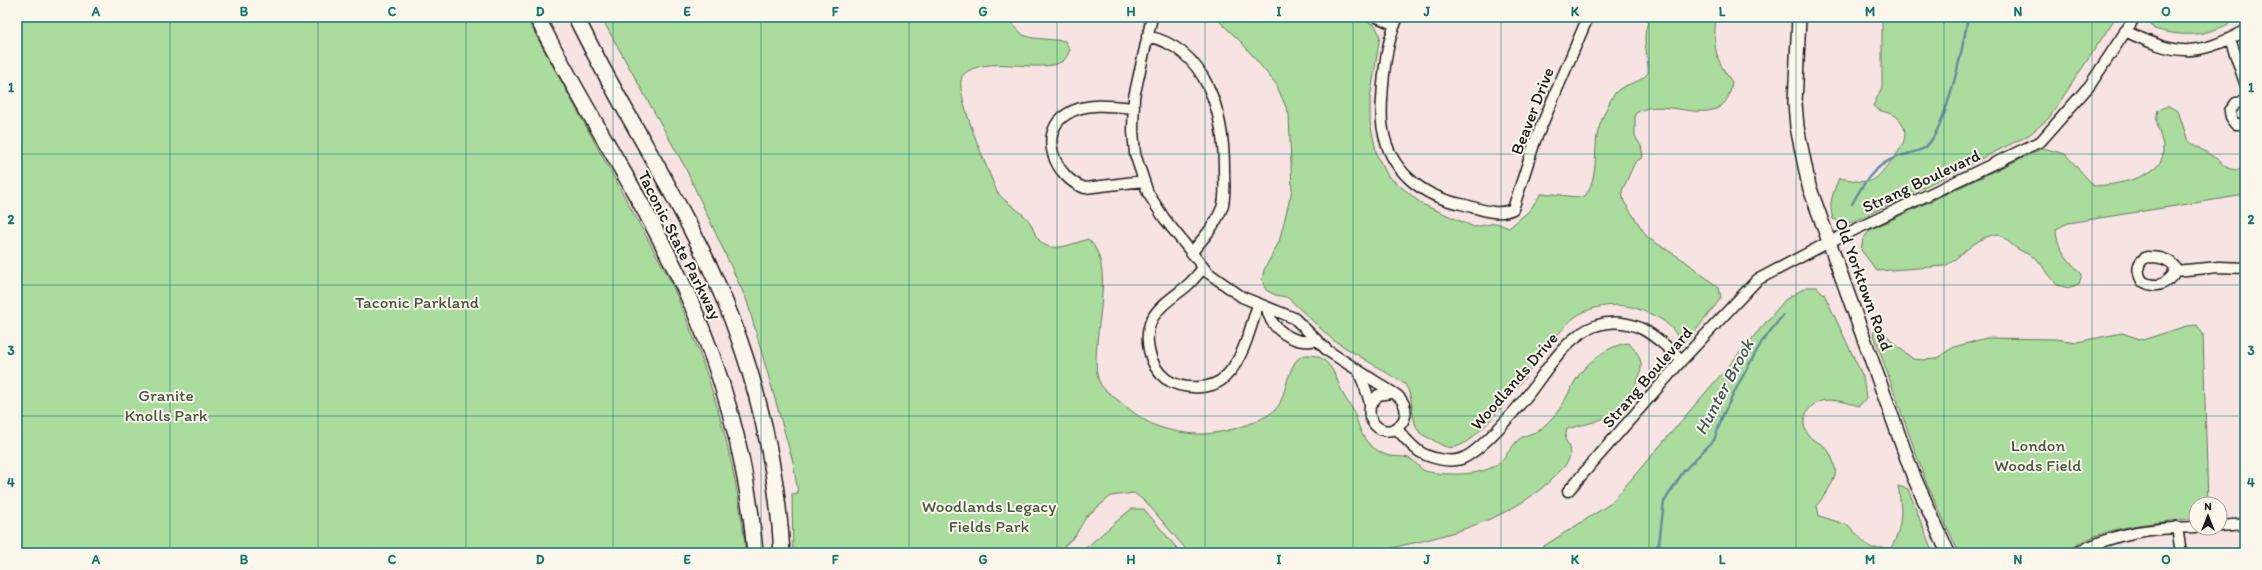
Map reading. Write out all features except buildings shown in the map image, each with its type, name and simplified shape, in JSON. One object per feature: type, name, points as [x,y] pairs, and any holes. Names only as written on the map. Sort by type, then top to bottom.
[{"type":"highway","name":"Taconic State Parkway","points":[[537,17],[665,250],[704,334],[724,392],[740,452],[751,513],[755,553]]},
{"type":"highway","name":"Taconic State Parkway","points":[[576,17],[695,236],[730,314],[746,358],[762,418],[774,479],[782,553]]},
{"type":"main road","name":"Old Yorktown Road","points":[[1799,17],[1795,103],[1797,127],[1809,186],[1913,475],[1948,553]]},
{"type":"street","points":[[1152,17],[1147,36],[1134,108],[1133,130],[1135,154],[1148,194],[1203,268],[1242,297],[1294,318],[1328,351],[1359,372],[1367,374],[1391,393],[1404,401],[1407,409],[1406,417],[1402,424],[1396,428],[1385,430],[1375,425],[1370,416],[1370,406],[1359,372]]},
{"type":"street","points":[[1377,17],[1396,21]]},
{"type":"street","name":"Beaver Drive","points":[[1396,21],[1389,39],[1385,64],[1382,110],[1383,130],[1394,161],[1406,177],[1423,190],[1442,200],[1495,213],[1505,213],[1513,209],[1535,141],[1588,17]]},
{"type":"street","name":"Strang Boulevard","points":[[1568,491],[1682,360],[1757,280],[1829,242],[2041,141],[2090,85],[2135,17]]},
{"type":"street","points":[[2125,31],[2171,50],[2193,52],[2212,47],[2245,31]]},
{"type":"street","points":[[1147,36],[1173,44],[1186,54],[1203,76],[1216,105],[1224,163],[1223,207],[1210,232],[1191,253]]},
{"type":"street","points":[[2230,39],[2245,83]]},
{"type":"street","points":[[2245,102],[2236,103],[2230,111],[2231,118],[2235,124],[2245,124]]},
{"type":"street","points":[[1134,108],[1088,107],[1068,114],[1057,124],[1052,140],[1052,152],[1063,175],[1070,182],[1085,188],[1143,181]]},
{"type":"street","points":[[2175,271],[2220,267],[2245,268]]},
{"type":"street","points":[[1203,268],[1190,283],[1158,309],[1151,320],[1148,336],[1149,353],[1155,366],[1167,380],[1187,387],[1200,388],[1218,382],[1226,377],[1235,364],[1263,306]]},
{"type":"street","points":[[1263,306],[1271,322],[1282,332],[1299,340],[1309,342],[1316,340]]},
{"type":"street","name":"Woodlands Drive","points":[[1396,428],[1420,452],[1448,460],[1460,459],[1469,455],[1502,424],[1527,396],[1556,354],[1578,334],[1590,328],[1606,324],[1638,327],[1658,340],[1682,360]]},
{"type":"street","points":[[1370,406],[1378,395],[1391,393]]},
{"type":"street","points":[[2228,525],[2245,524]]},
{"type":"street","points":[[2078,553],[2109,538],[2125,534],[2177,527],[2188,527]]},
{"type":"street","points":[[2177,527],[2181,553]]},
{"type":"green space","points":[[17,17],[125,17],[123,19],[127,17],[526,17],[668,276],[683,310],[708,377],[718,411],[735,481],[746,553],[17,553]]},
{"type":"green space","name":"Woodlands Legacy Fields Park","points":[[601,17],[1006,17],[1023,35],[1033,38],[1065,41],[1070,50],[1063,61],[1054,65],[999,65],[973,69],[963,75],[961,83],[962,96],[973,131],[997,192],[1026,217],[1037,238],[1044,244],[1049,247],[1062,247],[1088,239],[1098,253],[1102,272],[1102,294],[1096,361],[1098,378],[1105,390],[1143,419],[1159,427],[1186,433],[1204,434],[1222,432],[1262,419],[1276,409],[1280,403],[1292,368],[1296,361],[1302,356],[1316,356],[1323,359],[1332,369],[1344,396],[1352,408],[1365,439],[1375,449],[1387,455],[1411,459],[1423,470],[1428,472],[1466,474],[1486,470],[1492,467],[1505,457],[1519,439],[1540,430],[1560,409],[1581,372],[1599,355],[1613,347],[1628,343],[1640,358],[1640,373],[1633,388],[1608,416],[1567,429],[1565,439],[1570,451],[1570,456],[1566,464],[1541,489],[1527,499],[1496,516],[1464,529],[1423,541],[1399,546],[1380,553],[1189,553],[1147,503],[1134,493],[1111,496],[1086,517],[1075,536],[1057,553],[793,553],[792,494],[798,493],[793,462],[747,301],[685,167]]},
{"type":"green space","points":[[1219,17],[1357,17],[1375,25],[1380,36],[1370,99],[1370,122],[1377,156],[1388,176],[1422,204],[1474,227],[1496,223],[1509,228],[1529,211],[1541,194],[1574,197],[1585,196],[1594,175],[1598,131],[1608,105],[1620,88],[1639,80],[1648,73],[1645,38],[1647,24],[1651,17],[1716,17],[1716,51],[1721,66],[1732,82],[1727,99],[1718,108],[1706,111],[1692,111],[1661,107],[1647,108],[1635,114],[1635,136],[1641,146],[1643,157],[1635,162],[1622,191],[1624,202],[1648,238],[1685,261],[1719,288],[1721,298],[1690,338],[1680,341],[1668,324],[1663,320],[1631,307],[1614,305],[1597,307],[1582,313],[1563,328],[1513,393],[1477,434],[1461,445],[1447,447],[1423,435],[1420,433],[1415,423],[1410,396],[1405,384],[1333,340],[1287,297],[1275,295],[1266,290],[1262,280],[1264,270],[1279,242],[1292,190],[1289,114],[1276,84],[1242,43],[1220,22]]},
{"type":"green space","points":[[1882,17],[2116,17],[2049,118],[2029,135],[1853,222],[1843,223],[1833,219],[1831,208],[1833,193],[1839,178],[1863,182],[1874,179],[1895,157],[1904,138],[1905,132],[1899,119],[1893,114],[1880,111],[1873,106],[1882,87]]},
{"type":"green space","points":[[2150,17],[2242,17],[2220,28],[2200,34],[2179,34],[2154,29],[2148,20]]},
{"type":"green space","points":[[2168,106],[2178,111],[2188,141],[2217,159],[2226,167],[2237,170],[2245,170],[2245,195],[2068,223],[2056,229],[2058,242],[2064,254],[2082,274],[2079,284],[2068,288],[2057,285],[2037,259],[2016,248],[1999,234],[1991,235],[1977,242],[1945,266],[1877,271],[1861,250],[1863,239],[1870,230],[2043,148],[2065,154],[2094,186],[2125,182],[2146,174],[2155,168],[2161,161],[2163,146],[2157,116],[2158,110]]},
{"type":"green space","points":[[1806,287],[1817,287],[1824,294],[1863,377],[1866,398],[1859,406],[1834,400],[1822,401],[1812,406],[1806,413],[1804,426],[1808,434],[1814,441],[1823,445],[1827,450],[1832,457],[1835,468],[1832,483],[1817,506],[1819,516],[1848,525],[1870,548],[1891,548],[1900,526],[1901,510],[1898,486],[1908,489],[1933,553],[1533,553],[1610,504],[1785,300]]},
{"type":"green space","name":"London Woods Field","points":[[2197,325],[2203,334],[2208,496],[2188,496],[2188,519],[2145,524],[2111,531],[2079,543],[2065,553],[1959,553],[1926,482],[1873,332],[1881,329],[1896,345],[1913,359],[1924,360],[1935,359],[1954,347],[1986,338],[2055,339],[2077,342],[2122,333],[2143,340],[2186,326]]},
{"type":"green space","points":[[1131,509],[1144,509],[1181,553],[1080,553]]},
{"type":"waterway","points":[[1852,204],[1865,182],[1882,165],[1889,160],[1923,149],[1934,137],[1941,122],[1953,85],[1968,17]]},
{"type":"waterway","name":"Hunter Brook","points":[[1649,553],[1659,544],[1664,502],[1683,472],[1714,440],[1722,417],[1761,343],[1783,315]]},
{"type":"park label","name":"Taconic Parkland","points":[[417,302]]},
{"type":"park label","name":"Granite Knolls Park","points":[[166,405]]}]
